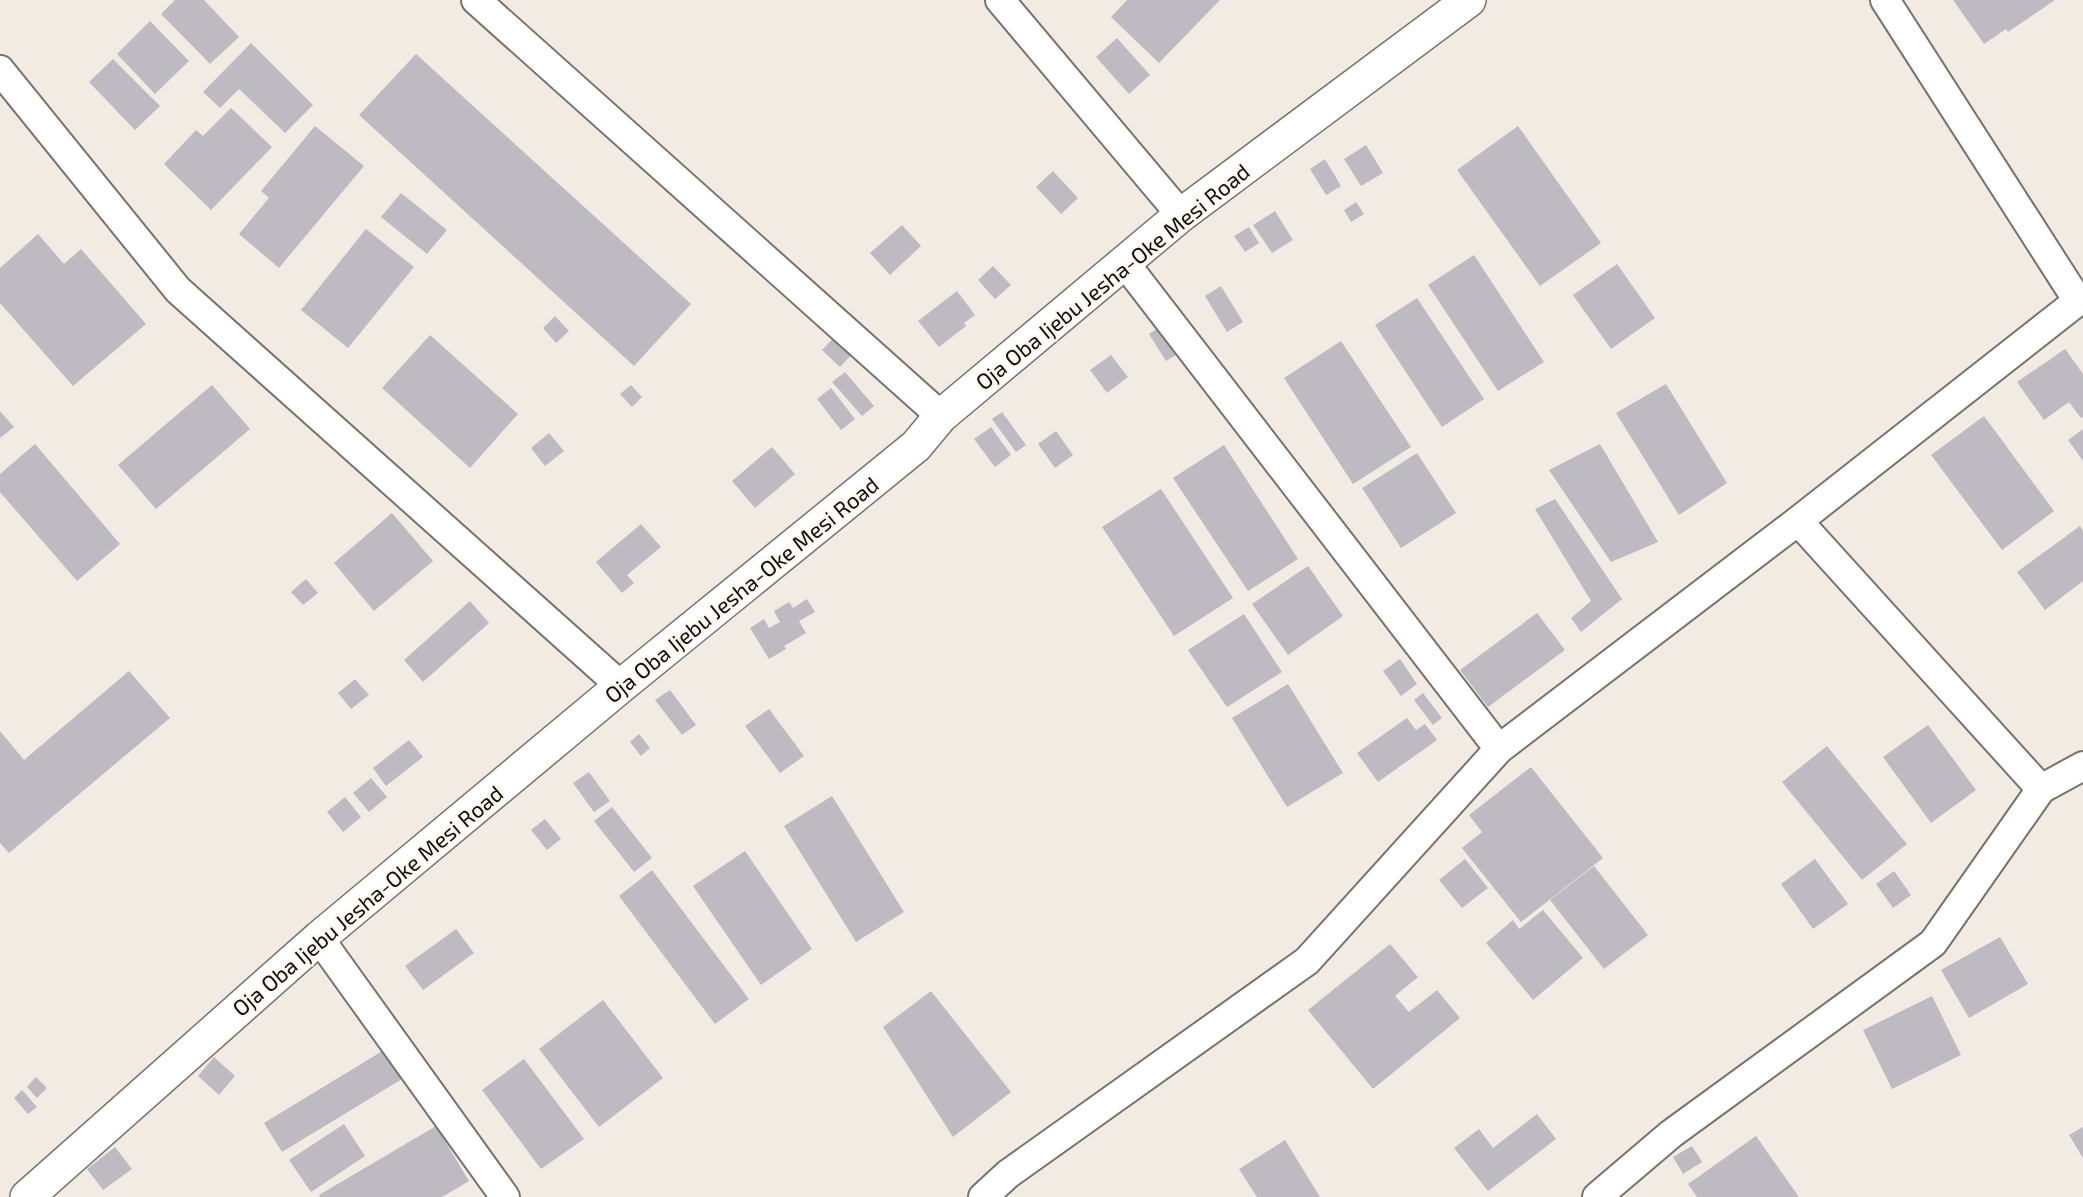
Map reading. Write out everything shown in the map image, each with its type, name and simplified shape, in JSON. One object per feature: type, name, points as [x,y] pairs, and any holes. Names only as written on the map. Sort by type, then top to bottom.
[{"type":"main road","name":"Oja Oba Ijebu Jesha-Oke Mesi Road","points":[[27,1197],[319,938],[621,686],[916,446],[941,417],[1124,262],[1181,215],[1469,0]]},
{"type":"street","points":[[476,0],[941,417]]},
{"type":"street","points":[[1000,0],[1181,215]]},
{"type":"street","points":[[983,1197],[1008,1174],[1307,961],[1499,748],[1798,521],[2081,299],[1885,0]]},
{"type":"street","points":[[0,70],[178,290],[621,686]]},
{"type":"street","points":[[1124,262],[1499,748]]},
{"type":"street","points":[[1798,521],[2041,789]]},
{"type":"street","points":[[1597,1197],[1671,1134],[1933,944],[2041,789],[2083,766]]},
{"type":"street","points":[[319,938],[504,1197]]},
{"type":"building","points":[[175,0],[204,0],[239,37],[210,64],[161,14]]},
{"type":"building","points":[[1127,0],[1220,0],[1159,63],[1111,17]]},
{"type":"building","points":[[1953,0],[2055,0],[2008,32],[2006,29],[1984,44]]},
{"type":"building","points":[[150,21],[189,61],[155,94],[117,54]]},
{"type":"building","points":[[1117,38],[1150,75],[1129,94],[1096,57]]},
{"type":"building","points":[[251,43],[313,105],[285,133],[239,89],[220,108],[203,92]]},
{"type":"building","points":[[416,54],[691,304],[634,366],[359,115]]},
{"type":"building","points":[[113,59],[160,106],[135,130],[89,82]]},
{"type":"building","points":[[231,108],[272,147],[211,210],[164,164],[196,130],[203,136]]},
{"type":"building","points":[[315,126],[364,166],[279,268],[239,234],[269,198],[261,191]]},
{"type":"building","points":[[1518,126],[1601,243],[1540,286],[1457,170]]},
{"type":"building","points":[[1366,145],[1383,173],[1361,186],[1344,159]]},
{"type":"building","points":[[1325,159],[1341,186],[1326,195],[1310,169]]},
{"type":"building","points":[[1053,171],[1078,198],[1061,214],[1036,187]]},
{"type":"building","points":[[401,193],[447,230],[427,254],[381,217]]},
{"type":"building","points":[[1356,202],[1364,214],[1351,222],[1344,210]]},
{"type":"building","points":[[1275,211],[1293,240],[1272,253],[1253,225]]},
{"type":"building","points":[[902,225],[921,246],[890,275],[870,253]]},
{"type":"building","points":[[1249,227],[1259,243],[1245,252],[1234,236]]},
{"type":"building","points":[[366,229],[414,267],[348,348],[301,310]]},
{"type":"building","points":[[38,234],[64,264],[81,249],[146,324],[73,386],[0,303],[0,268]]},
{"type":"building","points":[[1474,255],[1544,362],[1498,391],[1428,285]]},
{"type":"building","points":[[1617,264],[1655,318],[1611,349],[1573,295]]},
{"type":"building","points":[[993,266],[1011,285],[995,299],[978,280]]},
{"type":"building","points":[[1221,286],[1243,322],[1227,332],[1205,296]]},
{"type":"building","points":[[957,291],[975,315],[964,323],[966,326],[939,347],[918,321]]},
{"type":"building","points":[[1417,298],[1484,399],[1442,427],[1375,325]]},
{"type":"building","points":[[555,316],[569,331],[556,343],[543,328]]},
{"type":"building","points":[[1161,326],[1178,354],[1166,361],[1149,334]]},
{"type":"building","points":[[837,334],[855,351],[840,367],[822,350]]},
{"type":"building","points":[[430,335],[518,414],[470,468],[382,388]]},
{"type":"building","points":[[1341,341],[1411,447],[1353,484],[1284,378]]},
{"type":"building","points":[[2065,349],[2083,374],[2083,417],[2081,418],[2069,402],[2044,420],[2017,382]]},
{"type":"building","points":[[1111,355],[1128,377],[1107,393],[1090,370]]},
{"type":"building","points":[[845,372],[874,406],[862,416],[832,382]]},
{"type":"building","points":[[1666,384],[1727,483],[1679,515],[1616,413]]},
{"type":"building","points":[[212,385],[250,429],[156,509],[118,465]]},
{"type":"building","points":[[631,385],[642,397],[632,407],[620,394]]},
{"type":"building","points":[[831,388],[855,419],[841,430],[817,399]]},
{"type":"building","points":[[0,411],[14,427],[0,438]]},
{"type":"building","points":[[1002,412],[1026,445],[1016,452],[992,419]]},
{"type":"building","points":[[1984,416],[2054,511],[2002,550],[1931,455]]},
{"type":"building","points":[[991,427],[1011,455],[995,467],[974,439]]},
{"type":"building","points":[[2083,429],[2083,461],[2068,440]]},
{"type":"building","points":[[1056,431],[1073,455],[1055,468],[1038,444]]},
{"type":"building","points":[[549,433],[564,451],[545,466],[531,448]]},
{"type":"building","points":[[35,444],[120,544],[77,581],[0,492],[0,474]]},
{"type":"building","points":[[1600,444],[1658,542],[1611,562],[1549,470]]},
{"type":"building","points":[[1224,445],[1298,559],[1248,591],[1173,478]]},
{"type":"building","points":[[772,447],[795,474],[755,508],[732,481]]},
{"type":"building","points":[[1417,453],[1456,513],[1401,548],[1362,488]]},
{"type":"building","points":[[1161,489],[1233,598],[1174,636],[1102,527]]},
{"type":"building","points":[[1555,499],[1622,599],[1581,632],[1571,618],[1591,601],[1535,509]]},
{"type":"building","points":[[392,513],[433,561],[374,611],[334,563]]},
{"type":"building","points":[[641,524],[661,547],[627,575],[634,583],[622,593],[596,562]]},
{"type":"building","points":[[2080,526],[2083,531],[2083,581],[2045,610],[2017,572]]},
{"type":"building","points":[[1308,566],[1343,616],[1288,655],[1252,604]]},
{"type":"building","points":[[306,579],[318,593],[303,605],[291,592]]},
{"type":"building","points":[[807,599],[815,612],[799,621],[806,633],[784,646],[786,649],[769,659],[750,628],[764,619],[769,628],[780,622],[774,611],[789,602],[793,608]]},
{"type":"building","points":[[470,601],[489,623],[423,682],[404,660]]},
{"type":"building","points":[[1537,613],[1565,650],[1488,707],[1460,670]]},
{"type":"building","points":[[1244,614],[1282,672],[1227,707],[1188,650]]},
{"type":"building","points":[[1400,659],[1417,684],[1401,696],[1383,671]]},
{"type":"building","points":[[129,671],[170,718],[9,853],[0,843],[0,731],[24,760]]},
{"type":"building","points":[[355,679],[369,695],[351,709],[338,693]]},
{"type":"building","points":[[1288,684],[1343,773],[1287,807],[1232,718]]},
{"type":"building","points":[[670,690],[696,725],[682,735],[655,700]]},
{"type":"building","points":[[1423,693],[1442,718],[1433,725],[1414,700]]},
{"type":"building","points":[[769,709],[804,756],[780,773],[745,726]]},
{"type":"building","points":[[1407,718],[1416,730],[1425,724],[1437,740],[1378,782],[1357,753]]},
{"type":"building","points":[[1928,725],[1976,790],[1931,823],[1883,757]]},
{"type":"building","points":[[639,734],[650,748],[641,756],[630,742]]},
{"type":"building","points":[[409,740],[423,757],[386,786],[373,768]]},
{"type":"building","points":[[1827,746],[1907,844],[1862,880],[1782,782]]},
{"type":"building","points":[[1531,767],[1603,858],[1521,922],[1462,848],[1482,832],[1469,815]]},
{"type":"building","points":[[589,772],[610,801],[594,812],[573,783]]},
{"type":"building","points":[[371,778],[387,797],[369,812],[353,793]]},
{"type":"building","points":[[832,796],[904,912],[856,942],[784,826]]},
{"type":"building","points":[[345,797],[361,817],[343,832],[327,812]]},
{"type":"building","points":[[612,807],[652,858],[634,872],[594,821]]},
{"type":"building","points":[[545,819],[561,839],[547,850],[531,830]]},
{"type":"building","points":[[745,851],[812,949],[761,985],[693,886]]},
{"type":"building","points":[[1465,859],[1488,888],[1462,908],[1439,880]]},
{"type":"building","points":[[1815,859],[1848,904],[1813,929],[1781,884]]},
{"type":"building","points":[[1594,866],[1648,935],[1604,969],[1550,900]]},
{"type":"building","points":[[652,870],[749,999],[715,1024],[619,896]]},
{"type":"building","points":[[1894,871],[1911,895],[1893,908],[1876,884]]},
{"type":"building","points":[[1543,910],[1583,958],[1533,1000],[1486,943],[1513,920],[1519,929]]},
{"type":"building","points":[[456,929],[474,953],[423,990],[405,966]]},
{"type":"building","points":[[2000,937],[2028,984],[1969,1018],[1941,970]]},
{"type":"building","points":[[1390,944],[1418,977],[1395,996],[1409,1012],[1437,990],[1460,1018],[1373,1089],[1308,1010]]},
{"type":"building","points":[[931,991],[1011,1092],[953,1137],[883,1027]]},
{"type":"building","points":[[1932,996],[1961,1055],[1892,1089],[1863,1030]]},
{"type":"building","points":[[603,1000],[663,1078],[599,1127],[539,1049]]},
{"type":"building","points":[[384,1050],[402,1079],[282,1152],[264,1123]]},
{"type":"building","points":[[214,1057],[235,1076],[219,1095],[198,1076]]},
{"type":"building","points":[[524,1059],[584,1139],[541,1169],[482,1090]]},
{"type":"building","points":[[36,1077],[47,1088],[37,1098],[27,1087]]},
{"type":"building","points":[[22,1090],[37,1107],[28,1114],[14,1098]]},
{"type":"building","points":[[1537,1114],[1556,1139],[1488,1191],[1454,1148],[1479,1129],[1493,1148]]},
{"type":"building","points":[[344,1124],[365,1156],[311,1192],[289,1160]]},
{"type":"building","points":[[436,1126],[469,1181],[442,1197],[320,1197],[319,1195]]},
{"type":"building","points":[[2083,1127],[2083,1158],[2069,1135]]},
{"type":"building","points":[[1756,1136],[1799,1197],[1697,1197],[1688,1184]]},
{"type":"building","points":[[1285,1140],[1320,1197],[1257,1197],[1239,1169]]},
{"type":"building","points":[[1692,1146],[1702,1162],[1683,1174],[1673,1157]]},
{"type":"building","points":[[115,1147],[132,1169],[103,1190],[87,1169]]}]
